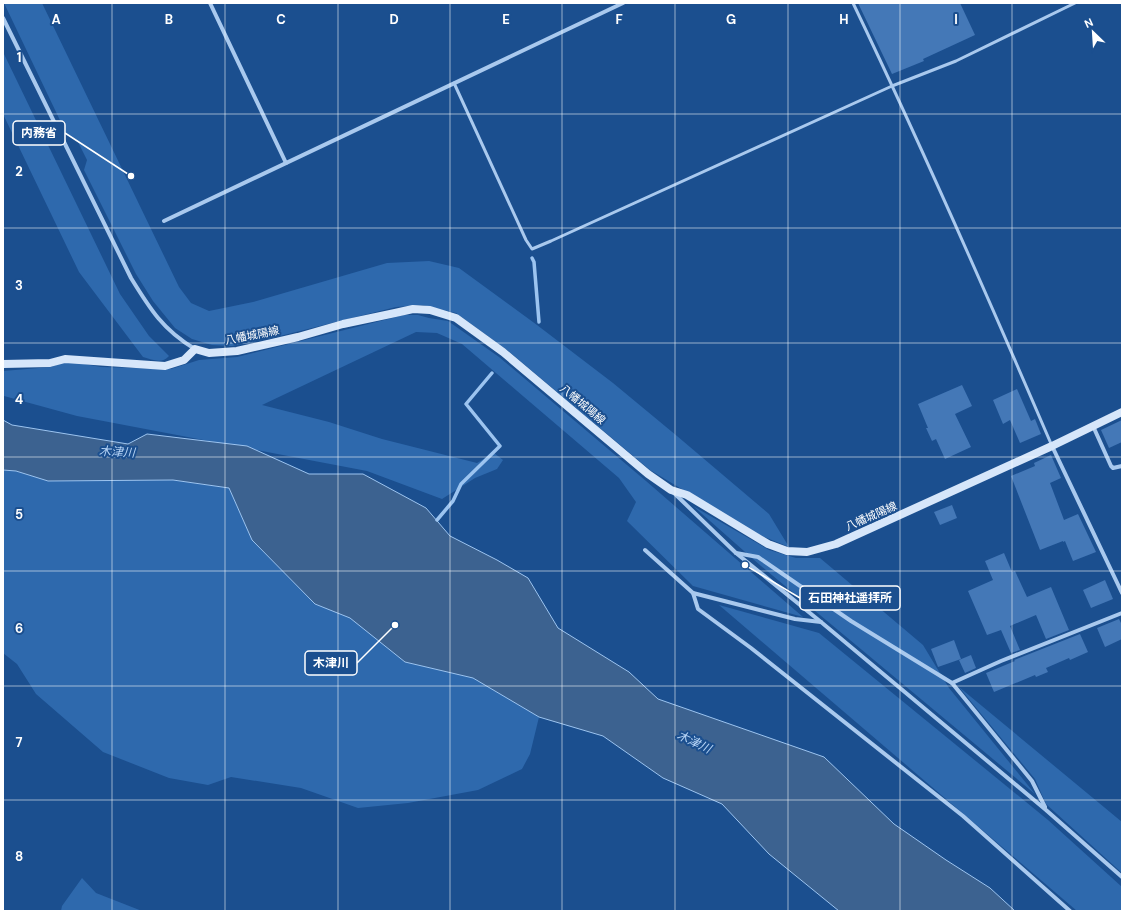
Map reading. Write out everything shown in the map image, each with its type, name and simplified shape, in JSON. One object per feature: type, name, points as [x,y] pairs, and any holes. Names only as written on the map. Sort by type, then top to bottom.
[{"type":"main road","name":"八幡城陽線","points":[[194,349],[209,353],[236,351],[285,340],[343,324],[413,309],[430,310],[456,318],[502,352],[648,474],[671,490],[687,495],[768,544],[787,551],[807,552],[836,544],[1052,446],[1122,412]]},
{"type":"main road","points":[[3,364],[50,363],[65,359],[165,366],[184,360],[194,349]]},
{"type":"street","points":[[210,3],[286,163]]},
{"type":"street","points":[[164,221],[623,3]]},
{"type":"street","points":[[3,18],[131,278],[150,309],[166,328],[179,340],[194,349]]},
{"type":"street","points":[[1092,426],[1111,466],[1114,468],[1122,466]]},
{"type":"street","points":[[1052,446],[1122,593]]},
{"type":"street","points":[[671,490],[736,553],[1046,810],[1122,877]]},
{"type":"street","points":[[645,550],[693,593],[795,619],[821,622]]},
{"type":"street","points":[[736,553],[758,557],[851,621],[952,683],[1032,780],[1046,810]]},
{"type":"street","points":[[693,593],[698,609],[751,648],[963,816],[1070,911]]},
{"type":"street","points":[[952,683],[1001,661],[1122,613]]},
{"type":"lane","points":[[853,3],[972,259],[1052,446]]},
{"type":"lane","points":[[454,83],[526,240],[532,249],[892,86],[956,61],[1075,3]]},
{"type":"shaded area","points":[[4,3],[42,3],[179,287],[191,303],[209,311],[253,302],[387,263],[429,261],[459,268],[613,383],[677,436],[769,514],[789,547],[755,533],[650,470],[507,350],[456,313],[423,305],[396,307],[272,338],[232,346],[212,345],[192,339],[175,328],[153,301],[136,274],[84,170],[87,160],[77,140],[67,135]]},
{"type":"shaded area","points":[[3,52],[120,294],[149,336],[169,356],[163,360],[157,361],[143,357],[79,272],[3,114]]},
{"type":"shaded area","points":[[404,315],[418,315],[448,321],[499,357],[646,481],[803,617],[693,586],[627,521],[636,502],[619,478],[462,344],[437,333],[416,332],[262,405],[329,422],[382,439],[477,463],[494,453],[503,460],[497,469],[475,478],[442,499],[367,471],[77,416],[4,396],[3,392],[3,371],[51,367],[67,361],[101,367],[171,369],[199,360],[237,357]]},
{"type":"shaded area","points":[[3,470],[16,471],[48,481],[173,480],[229,488],[252,540],[315,604],[350,617],[405,662],[473,678],[539,717],[530,754],[522,769],[478,790],[408,803],[358,808],[301,788],[231,777],[208,785],[169,778],[103,752],[36,694],[17,664],[3,653]]},
{"type":"shaded area","points":[[693,506],[769,550],[796,558],[820,558],[923,645],[949,688],[1035,794],[761,566]]},
{"type":"shaded area","points":[[719,605],[819,633],[1048,820],[1122,887],[1122,911],[1077,911]]},
{"type":"shaded area","points":[[959,687],[1122,822],[1122,873],[1046,804],[1035,779]]},
{"type":"shaded area","points":[[82,878],[96,893],[142,911],[61,911],[62,906]]},
{"type":"water","points":[[3,420],[12,425],[128,444],[147,434],[247,446],[309,474],[363,474],[426,508],[450,536],[528,578],[558,628],[629,672],[658,699],[824,757],[894,824],[990,888],[1015,911],[839,911],[769,854],[722,804],[663,778],[603,736],[539,717],[473,678],[405,662],[350,618],[315,604],[252,540],[229,488],[173,480],[48,481],[16,471],[3,470]]},
{"type":"building","points":[[858,3],[960,3],[975,35],[923,59],[924,61],[892,74]]},
{"type":"building","points":[[962,385],[972,406],[955,414],[971,447],[945,459],[936,439],[932,441],[918,404]]},
{"type":"building","points":[[1017,389],[1031,421],[1035,419],[1041,434],[1020,443],[1010,420],[1003,424],[993,400]]},
{"type":"building","points":[[1122,420],[1122,442],[1109,448],[1101,430]]},
{"type":"building","points":[[1051,455],[1061,478],[1050,483],[1064,520],[1078,514],[1096,552],[1073,561],[1065,541],[1040,550],[1011,476],[1035,466],[1034,463]]},
{"type":"building","points":[[952,505],[957,518],[940,525],[934,512]]},
{"type":"building","points":[[1004,553],[1012,572],[1015,571],[1027,597],[1051,587],[1069,630],[1046,639],[1036,615],[1010,626],[1020,650],[1011,653],[1001,630],[987,635],[968,591],[993,580],[985,561]]},
{"type":"building","points":[[1105,580],[1113,599],[1091,608],[1083,590]]},
{"type":"building","points":[[1119,619],[1122,625],[1122,639],[1105,647],[1097,628]]},
{"type":"building","points":[[1080,634],[1088,652],[1046,668],[1048,672],[1036,677],[1035,675],[994,692],[986,673],[1015,661],[1014,660]]},
{"type":"building","points":[[954,640],[961,659],[938,667],[931,649]]},
{"type":"building","points":[[971,655],[976,668],[965,673],[959,660]]},
{"type":"waterway","points":[[532,258],[534,262],[539,322]]},
{"type":"waterway","points":[[437,520],[453,501],[461,484],[500,446],[466,404],[492,373]]},
{"type":"place","name":"内務省","points":[[131,176]]},
{"type":"place","name":"石田神社遥拝所","points":[[745,565]]},
{"type":"place","name":"木津川","points":[[395,625]]}]
